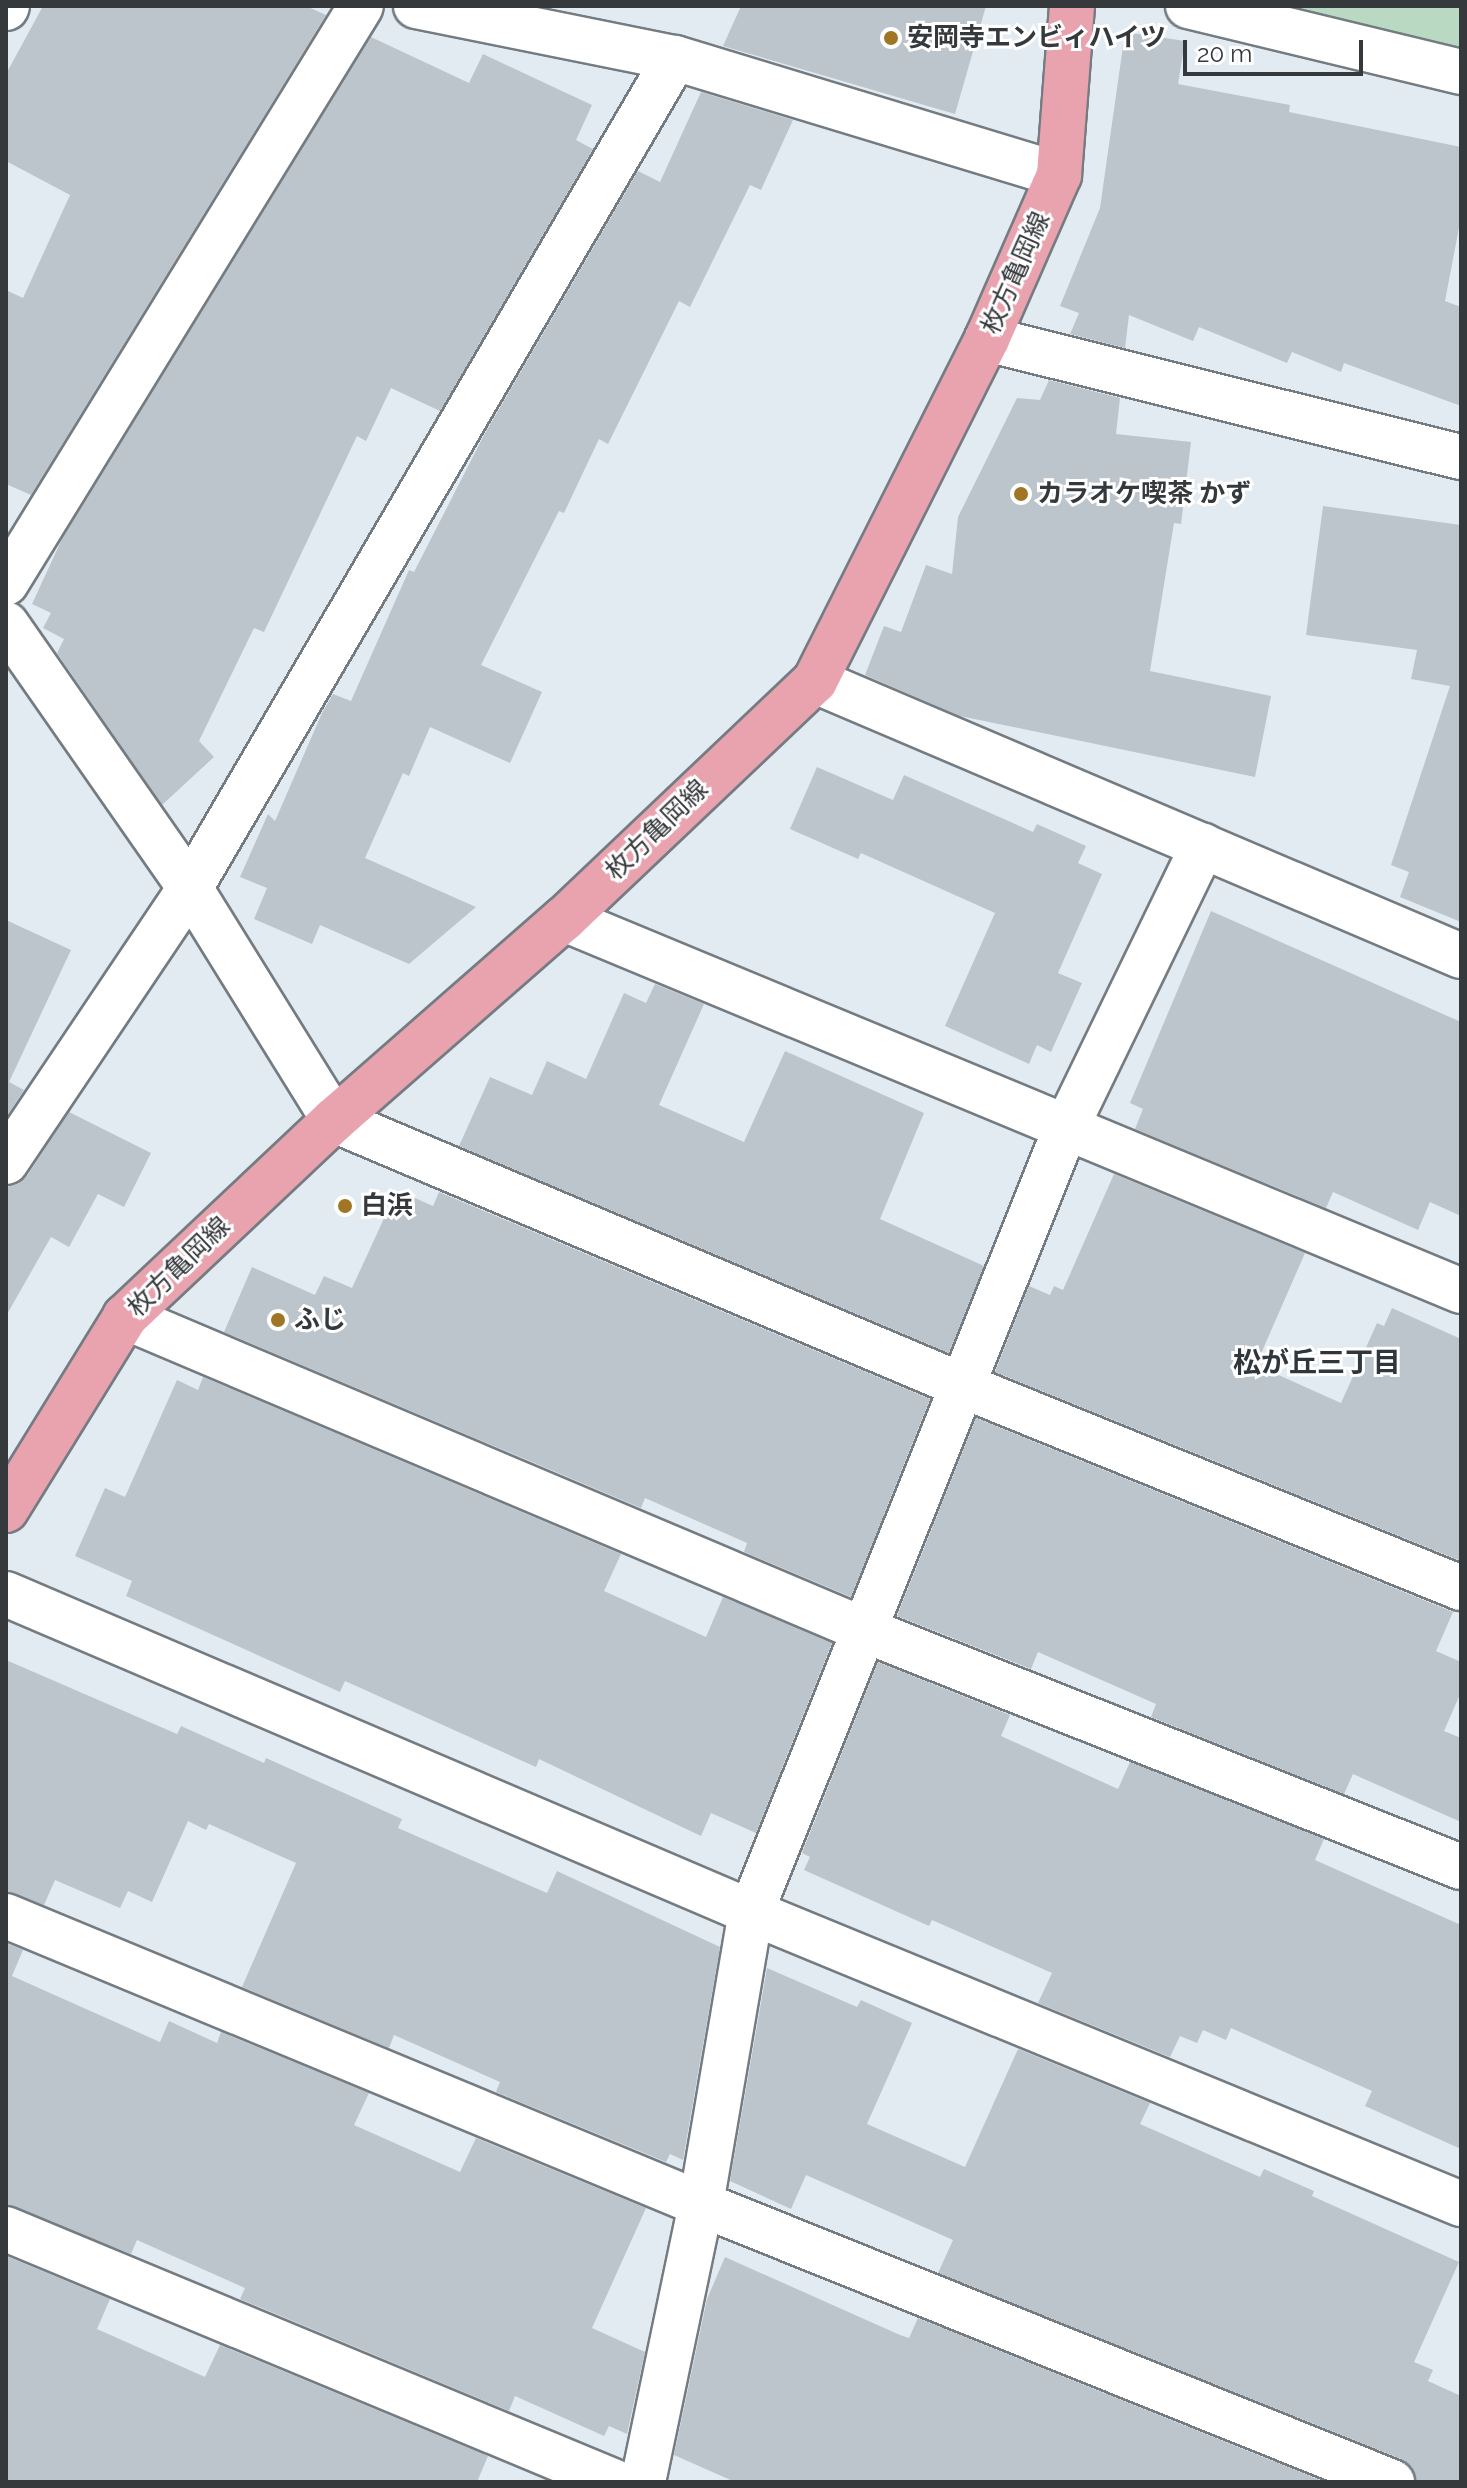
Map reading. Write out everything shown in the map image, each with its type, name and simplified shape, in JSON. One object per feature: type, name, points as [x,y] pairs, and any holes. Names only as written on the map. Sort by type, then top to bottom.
[{"type":"main road","name":"枚方亀岡線","points":[[6,1510],[125,1317],[334,1120],[564,919],[815,681],[987,339],[1059,175],[1072,6]]},
{"type":"street","points":[[6,583],[361,6]]},
{"type":"street","points":[[416,6],[675,58],[1059,175]]},
{"type":"street","points":[[1188,6],[1461,72]]},
{"type":"street","points":[[6,1162],[190,888],[675,58]]},
{"type":"street","points":[[987,339],[1461,457]]},
{"type":"street","points":[[6,624],[190,888],[334,1120],[961,1385],[1461,1588]]},
{"type":"street","points":[[815,681],[1461,956]]},
{"type":"street","points":[[643,2482],[701,2204],[751,1912],[867,1631],[961,1385],[1065,1130],[1203,846]]},
{"type":"street","points":[[564,919],[1065,1130],[1461,1291]]},
{"type":"street","points":[[125,1317],[867,1631],[1461,1867]]},
{"type":"street","points":[[6,1594],[751,1912],[1461,2204]]},
{"type":"street","points":[[6,1916],[701,2204],[1392,2482]]},
{"type":"street","points":[[6,2229],[615,2482]]},
{"type":"green space","points":[[1279,6],[1461,6],[1461,52]]},
{"type":"building","points":[[43,6],[306,6],[326,15],[31,495],[6,484],[6,290],[23,298],[70,195],[6,161],[6,74]]},
{"type":"building","name":"安岡寺エンビィハイツ","points":[[741,6],[986,6],[955,114],[723,46]]},
{"type":"building","points":[[1125,32],[1185,41],[1178,84],[1290,105],[1289,112],[1461,147],[1461,217],[1445,301],[1461,307],[1461,406],[1344,363],[1341,372],[1292,352],[1287,363],[1199,327],[1193,341],[1129,315],[1125,348],[1070,334],[1079,313],[1060,306],[1100,208]]},
{"type":"building","points":[[371,37],[469,83],[483,54],[592,105],[576,140],[593,149],[440,411],[391,388],[366,441],[357,436],[264,632],[254,628],[199,741],[214,757],[162,805],[57,653],[64,639],[43,628],[51,613],[32,604],[62,539]]},
{"type":"building","points":[[701,92],[793,120],[761,190],[750,185],[690,307],[679,301],[608,444],[599,439],[564,513],[559,511],[481,665],[542,692],[510,763],[430,727],[409,776],[403,773],[365,858],[476,907],[409,964],[320,925],[312,944],[254,919],[267,888],[240,877],[268,814],[275,821],[322,713],[333,694],[351,701],[409,570],[414,572],[484,435],[638,171],[660,182]]},
{"type":"building","points":[[1049,380],[1120,398],[1116,434],[1191,442],[1181,524],[1174,523],[1150,671],[1271,696],[1255,777],[960,716],[865,675],[884,626],[901,632],[926,565],[952,574],[958,517],[1017,398],[1040,400]]},
{"type":"building","points":[[1323,506],[1461,525],[1461,922],[1400,897],[1409,872],[1391,865],[1450,686],[1411,679],[1417,650],[1306,635]]},
{"type":"building","points":[[817,767],[893,800],[904,775],[1033,832],[1037,824],[1086,846],[1078,863],[1102,874],[1058,973],[1082,983],[1051,1052],[1037,1045],[1029,1064],[945,1026],[995,913],[861,853],[858,859],[790,829]]},
{"type":"building","points":[[1211,911],[1461,1022],[1461,1216],[1430,1202],[1418,1230],[1333,1192],[1326,1208],[1135,1129],[1143,1109],[1130,1103]]},
{"type":"building","points":[[6,920],[71,950],[9,1082],[24,1090],[6,1117]]},
{"type":"building","points":[[655,984],[704,1004],[659,1105],[744,1142],[785,1051],[924,1113],[880,1219],[984,1266],[949,1353],[459,1146],[490,1077],[532,1095],[547,1061],[586,1079],[624,993],[646,1003]]},
{"type":"building","points":[[69,1112],[151,1153],[124,1207],[98,1194],[69,1247],[51,1237],[6,1316],[6,1187],[18,1184],[27,1176]]},
{"type":"building","points":[[1114,1174],[1305,1253],[1256,1365],[1341,1403],[1377,1323],[1384,1326],[1392,1308],[1461,1339],[1461,1561],[995,1372],[1029,1286],[1050,1295],[1054,1286],[1063,1290]]},
{"type":"building","points":[[397,1190],[433,1206],[439,1192],[930,1399],[851,1597],[744,1552],[747,1543],[645,1498],[641,1508],[224,1332],[252,1267],[315,1295],[324,1276],[352,1288]]},
{"type":"building","points":[[203,1377],[621,1554],[604,1591],[706,1637],[723,1597],[832,1643],[756,1833],[711,1813],[701,1836],[539,1759],[536,1767],[345,1681],[340,1692],[126,1596],[132,1581],[75,1556],[105,1488],[125,1497],[177,1380],[198,1390]]},
{"type":"building","points":[[976,1418],[1453,1612],[1436,1651],[1461,1662],[1461,1692],[1444,1731],[1461,1738],[1461,1822],[1353,1774],[1344,1794],[1151,1717],[1156,1704],[1038,1652],[1031,1669],[897,1616]]},
{"type":"building","points":[[6,1660],[177,1734],[181,1726],[264,1763],[266,1758],[402,1819],[398,1828],[547,1893],[557,1871],[720,1947],[683,2160],[670,2154],[666,2162],[496,2092],[500,2082],[394,2035],[389,2048],[242,1987],[296,1863],[209,1824],[206,1830],[188,1821],[152,1902],[128,1891],[120,1908],[55,1880],[44,1905],[6,1892]]},
{"type":"building","points":[[878,1662],[1010,1715],[1001,1736],[1118,1789],[1130,1762],[1324,1839],[1315,1860],[1461,1925],[1461,2149],[1365,2106],[1372,2091],[1231,2028],[1226,2040],[1203,2030],[1197,2043],[1180,2036],[1170,2057],[1038,2003],[1052,1973],[932,1920],[929,1926],[804,1870],[810,1857],[802,1853]]},
{"type":"building","points":[[6,1943],[23,1950],[12,1976],[160,2042],[169,2021],[217,2043],[221,2032],[369,2093],[354,2125],[460,2172],[476,2138],[646,2208],[592,2328],[645,2352],[627,2434],[609,2426],[604,2436],[515,2396],[509,2411],[240,2299],[245,2288],[137,2240],[131,2254],[6,2205]]},
{"type":"building","points":[[767,1968],[857,2007],[861,2000],[912,2023],[867,2124],[965,2167],[1018,2049],[1150,2103],[1140,2124],[1260,2177],[1264,2169],[1314,2191],[1312,2196],[1459,2262],[1414,2362],[1433,2370],[1428,2381],[1461,2396],[1461,2482],[1416,2482],[1412,2467],[1401,2459],[938,2273],[953,2240],[806,2175],[791,2209],[730,2181]]},
{"type":"building","points":[[6,2256],[110,2299],[97,2329],[205,2377],[220,2345],[488,2456],[477,2482],[6,2482]]},
{"type":"building","points":[[725,2257],[900,2335],[909,2338],[918,2318],[1325,2482],[735,2482],[674,2455],[707,2299]]},
{"type":"place","name":"安岡寺エンビィハイツ","points":[[891,38]]},
{"type":"place","name":"カラオケ喫茶 かず","points":[[1021,494]]},
{"type":"place","name":"白浜","points":[[345,1206]]},
{"type":"place","name":"ふじ","points":[[278,1320]]},
{"type":"district","name":"松が丘三丁目","points":[[1317,1363]]}]
